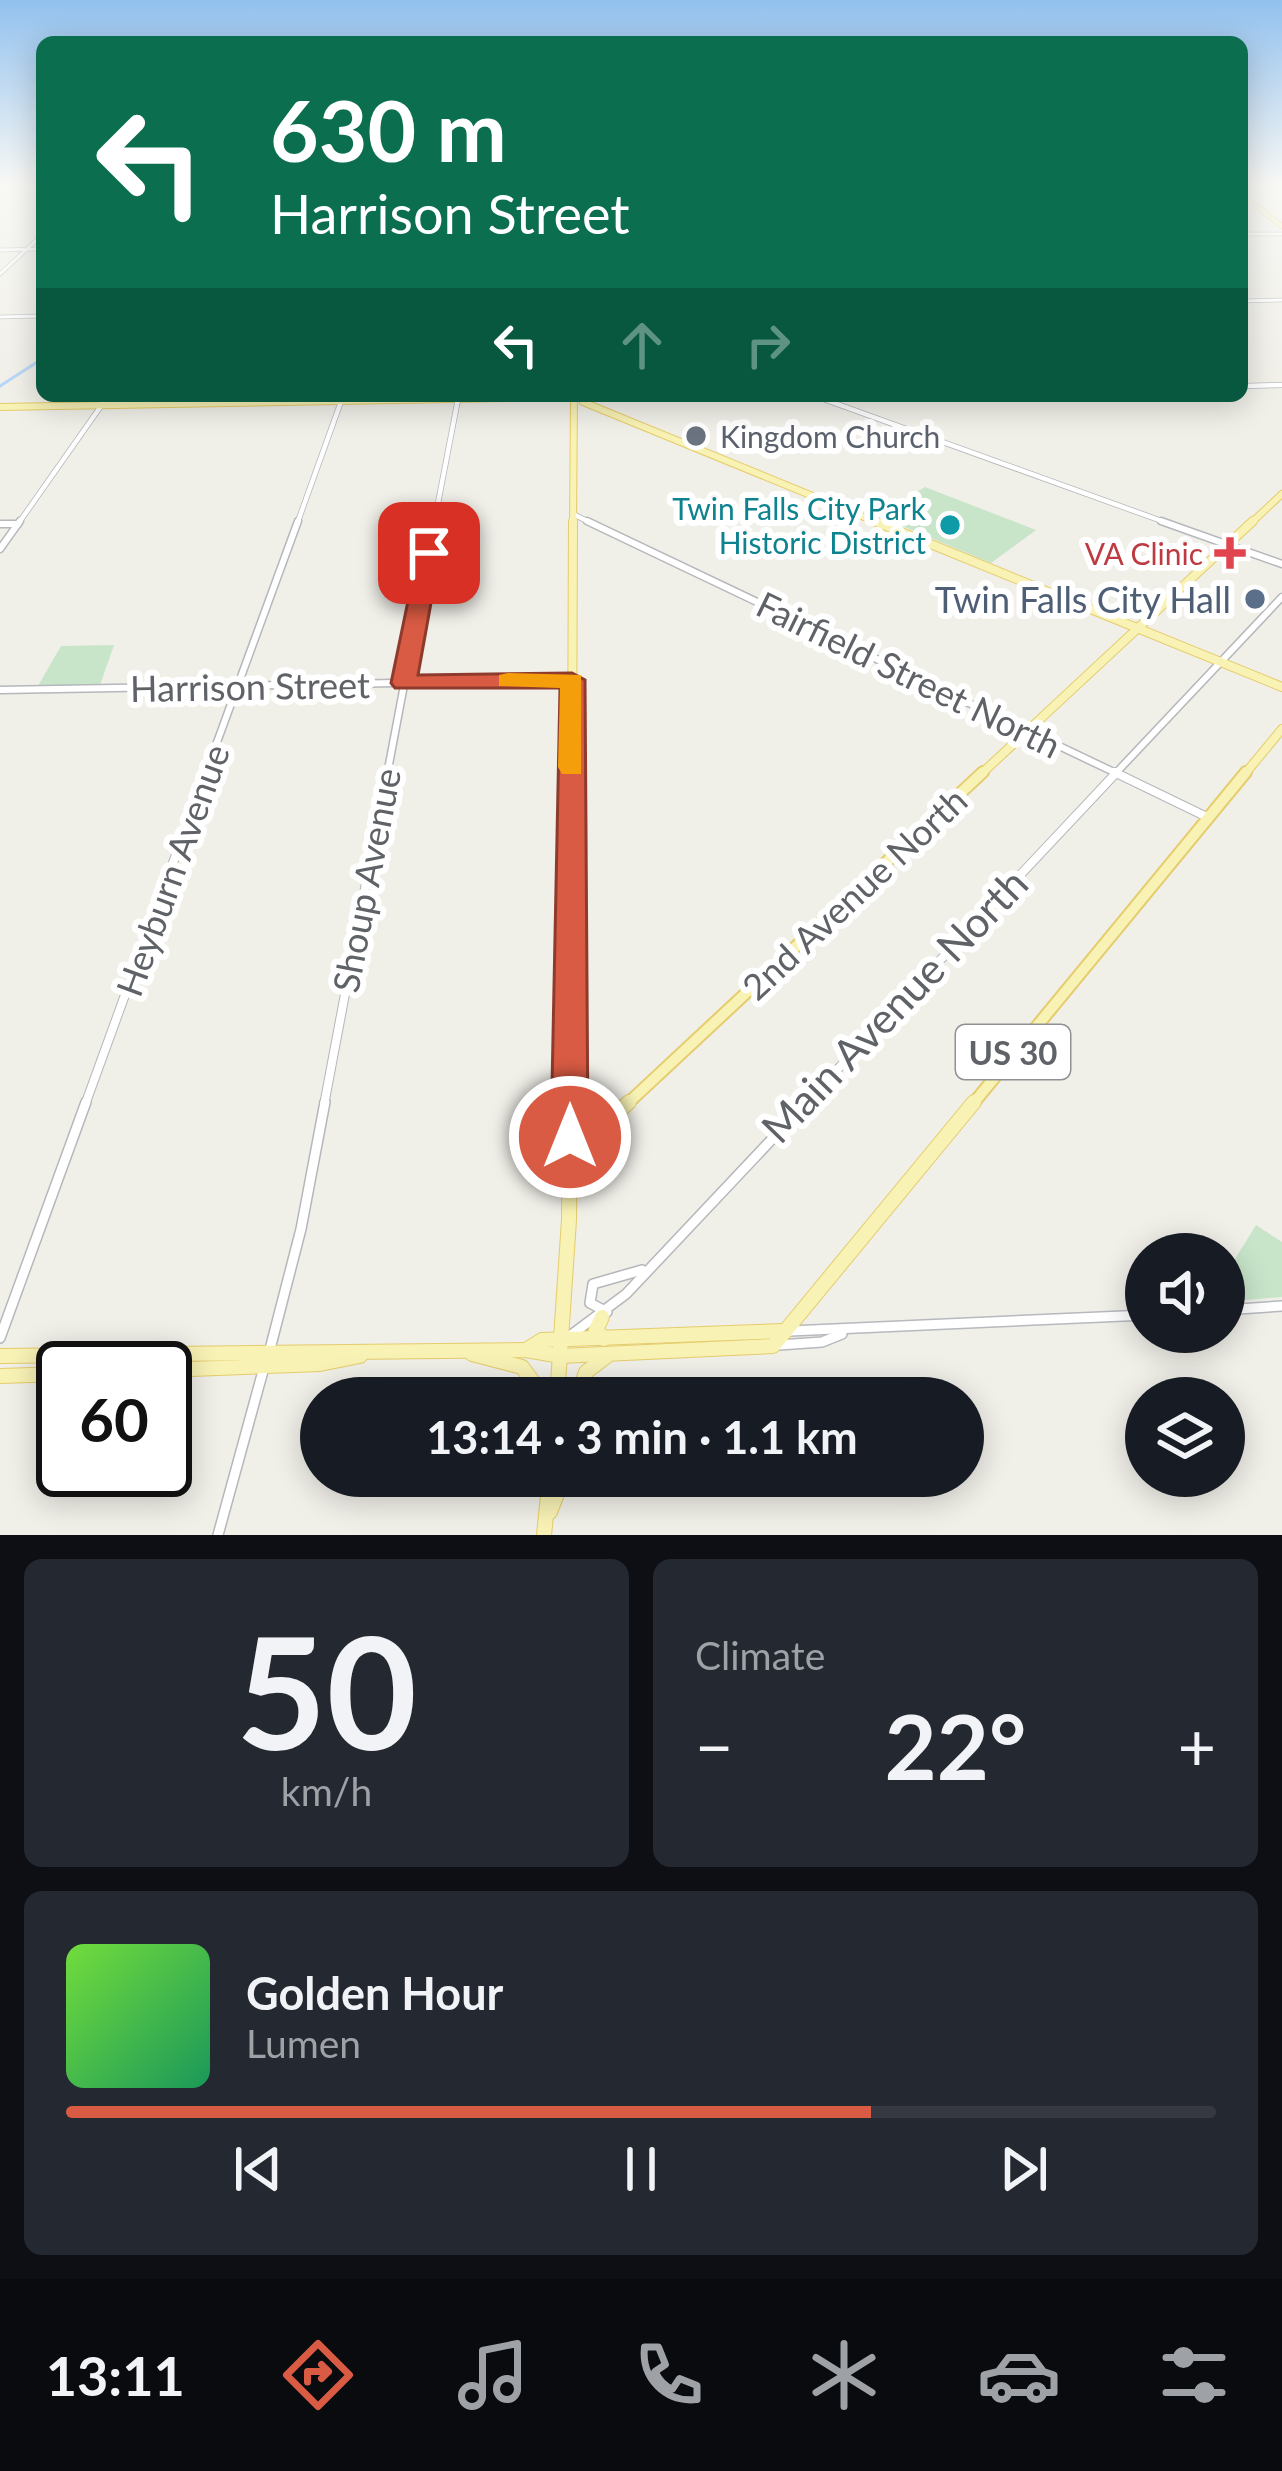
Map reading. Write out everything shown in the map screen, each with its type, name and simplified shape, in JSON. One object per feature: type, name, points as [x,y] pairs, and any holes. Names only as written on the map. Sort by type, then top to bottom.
[{"type":"main road","points":[[0,406],[205,402]]},
{"type":"main road","points":[[559,1377],[569,1158],[576,402]]},
{"type":"main road","points":[[585,402],[1282,687]]},
{"type":"main road","name":"2nd Avenue North","points":[[569,1158],[1282,494]]},
{"type":"main road","name":"US 30","points":[[773,1346],[1282,729]]},
{"type":"main road","points":[[604,1314],[596,1330],[607,1346]]},
{"type":"main road","points":[[0,1356],[267,1359],[607,1346],[784,1331]]},
{"type":"main road","points":[[607,1346],[773,1346]]},
{"type":"main road","points":[[584,1377],[607,1346]]},
{"type":"main road","points":[[468,1351],[522,1366],[530,1377]]},
{"type":"main road","points":[[192,1367],[267,1359]]},
{"type":"main road","points":[[0,1376],[36,1375]]},
{"type":"main road","points":[[545,1529],[548,1497]]},
{"type":"main road","points":[[545,1529],[556,1497]]},
{"type":"street","points":[[1248,301],[1282,300]]},
{"type":"street","points":[[0,317],[36,316]]},
{"type":"street","points":[[1248,386],[1282,386]]},
{"type":"street","points":[[0,549],[104,402]]},
{"type":"street","name":"Heyburn Avenue","points":[[0,1338],[341,402]]},
{"type":"street","name":"Shoup Avenue","points":[[218,1535],[288,1292],[457,402]]},
{"type":"street","points":[[831,402],[1282,564]]},
{"type":"street","name":"Fairfield Street North","points":[[573,514],[1210,818]]},
{"type":"street","points":[[0,524],[19,524]]},
{"type":"street","name":"Main Avenue North","points":[[562,1348],[604,1314],[1282,597]]},
{"type":"street","name":"Harrison Street","points":[[0,691],[572,680]]},
{"type":"street","points":[[604,1314],[590,1303],[590,1287],[645,1268]]},
{"type":"street","points":[[1245,1309],[1282,1306]]},
{"type":"street","points":[[784,1331],[845,1332],[1125,1316]]},
{"type":"street","points":[[773,1346],[822,1342],[845,1332]]},
{"type":"green space","points":[[925,487],[1036,530],[991,563],[878,516]]},
{"type":"green space","points":[[114,645],[100,685],[38,686],[61,646]]},
{"type":"green space","points":[[1256,1225],[1282,1242],[1282,1297],[1245,1300],[1245,1243]]},
{"type":"waterway","points":[[0,386],[36,363]]},
{"type":"slow traffic","points":[[508,681],[572,680],[572,767]]},
{"type":"place","name":"Kingdom Church","points":[[696,436]]},
{"type":"place","name":"Twin Falls City Park Historic District","points":[[950,525]]},
{"type":"place","name":"VA Clinic","points":[[1230,553]]},
{"type":"place","name":"Twin Falls City Hall","points":[[1255,599]]},
{"type":"route","points":[[429,553],[404,683],[572,680],[570,1137]]}]
